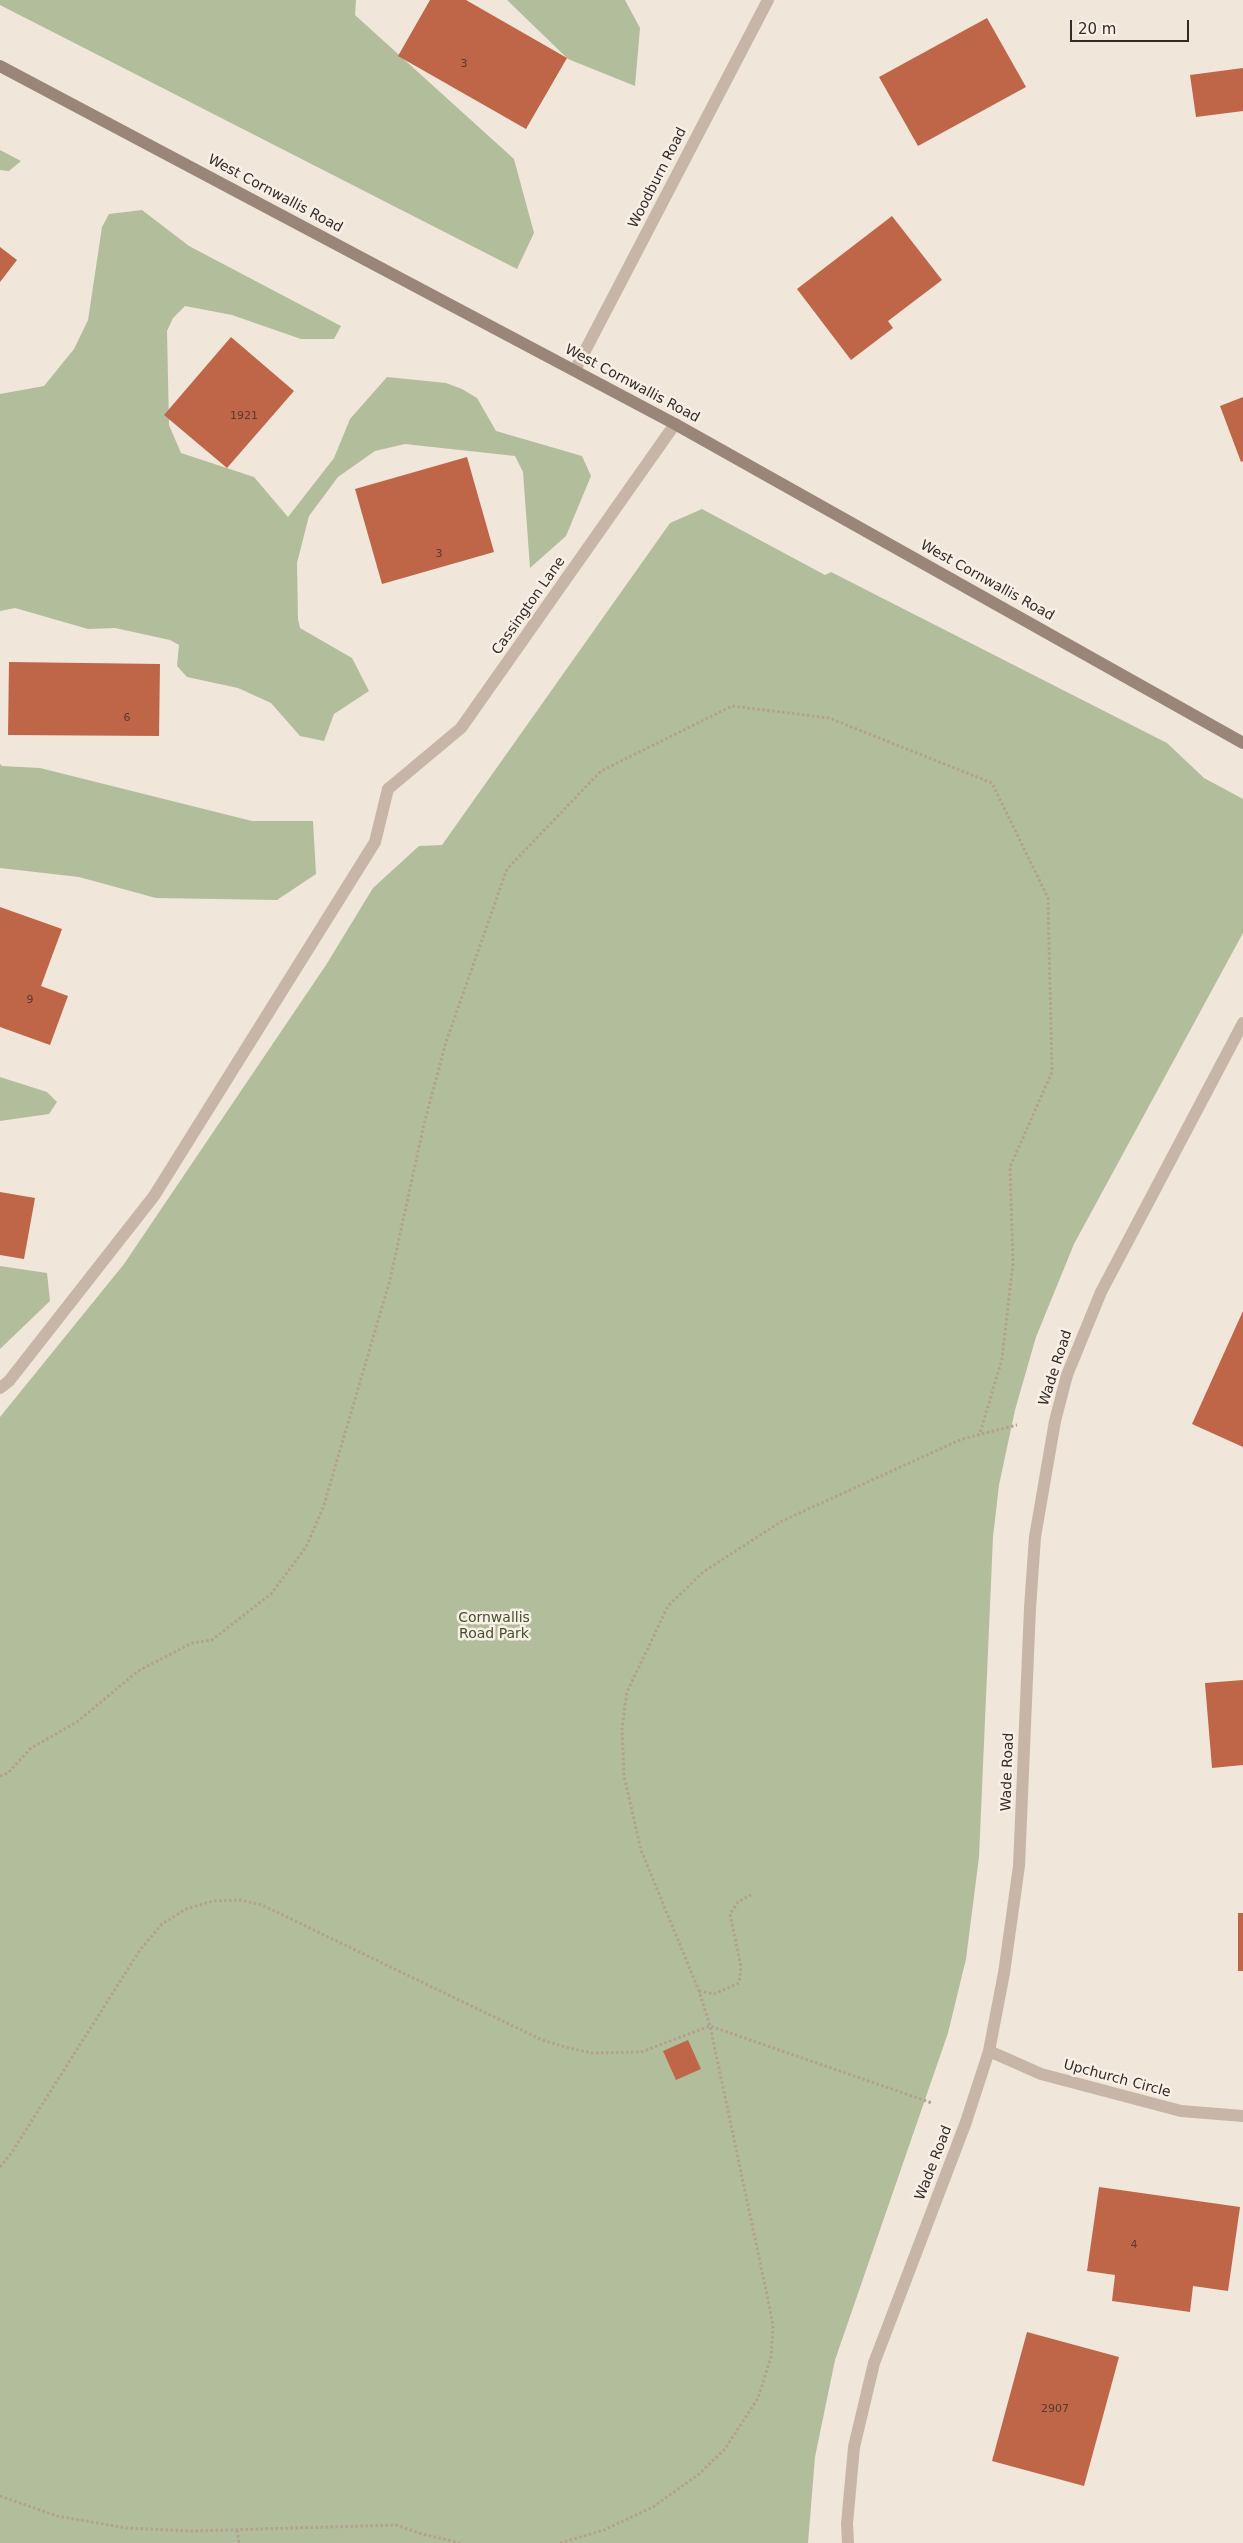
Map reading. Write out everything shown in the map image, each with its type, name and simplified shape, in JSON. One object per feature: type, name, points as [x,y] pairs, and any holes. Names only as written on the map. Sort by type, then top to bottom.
[{"type":"street","name":"Woodburn Road","points":[[575,370],[766,0]]},
{"type":"street","name":"West Cornwallis Road","points":[[0,66],[675,424],[1243,742]]},
{"type":"street","name":"Cassington Lane","points":[[0,1388],[9,1381],[154,1196],[375,842],[388,789],[461,728],[675,424]]},
{"type":"street","name":"Wade Road","points":[[848,2543],[847,2524],[854,2447],[874,2363],[966,2122],[989,2051],[1004,1973],[1019,1866],[1034,1546],[1055,1421],[1070,1366],[1101,1292],[1243,1023]]},
{"type":"street","name":"Upchurch Circle","points":[[989,2051],[1041,2074],[1172,2108],[1243,2116]]},
{"type":"path","points":[[0,1776],[8,1772],[31,1748],[77,1722],[138,1671],[192,1643],[212,1640],[272,1593],[306,1547],[323,1508],[390,1280],[424,1124],[446,1042],[507,868],[601,771],[732,706],[830,718],[992,783],[1048,898],[1052,1072],[1010,1167],[1013,1263],[1002,1359],[980,1434]]},
{"type":"path","points":[[560,2543],[604,2530],[654,2507],[699,2474],[725,2449],[758,2398],[771,2357],[773,2326],[710,2026],[699,1991],[641,1850],[624,1776],[622,1728],[627,1692],[668,1606],[703,1572],[782,1521],[962,1439],[1017,1425]]},
{"type":"path","points":[[699,1991],[714,1994],[739,1982],[741,1967],[730,1914],[738,1902],[751,1895]]},
{"type":"path","points":[[0,2167],[12,2152],[140,1950],[162,1924],[186,1909],[213,1901],[241,1900],[262,1906],[542,2040],[569,2048],[592,2053],[641,2052],[710,2026],[932,2103]]},
{"type":"path","points":[[0,2496],[57,2516],[126,2528],[193,2531],[396,2525],[422,2534],[460,2543]]},
{"type":"path","points":[[237,2530],[239,2543]]},
{"type":"green space","points":[[0,0],[356,0],[355,15],[514,159],[534,233],[517,269],[0,5]]},
{"type":"green space","points":[[507,0],[625,0],[640,28],[635,86],[568,59]]},
{"type":"green space","points":[[0,150],[21,161],[9,171],[0,170]]},
{"type":"green space","points":[[142,210],[189,246],[341,326],[334,339],[301,339],[232,315],[185,306],[173,318],[167,331],[169,425],[181,453],[254,477],[288,517],[334,458],[350,419],[387,377],[446,383],[462,389],[477,398],[496,431],[582,456],[591,476],[566,536],[530,568],[523,472],[515,456],[405,444],[375,451],[338,477],[309,516],[297,563],[298,619],[300,628],[352,658],[369,691],[334,714],[324,741],[300,736],[271,703],[238,688],[187,677],[177,666],[179,645],[170,640],[115,628],[88,629],[15,608],[0,611],[0,394],[44,386],[74,349],[88,320],[102,227],[109,214]]},
{"type":"green space","name":"Cornwallis Road Park","points":[[702,509],[825,575],[831,572],[1167,743],[1204,778],[1243,799],[1243,933],[1074,1244],[1036,1337],[1015,1410],[999,1485],[993,1537],[979,1857],[966,1959],[948,2033],[835,2360],[815,2457],[808,2543],[0,2543],[0,1417],[124,1264],[326,965],[373,888],[419,846],[442,845],[670,523]]},
{"type":"green space","points":[[0,764],[2,766],[40,768],[252,821],[313,821],[316,874],[277,900],[156,898],[79,877],[0,868]]},
{"type":"green space","points":[[0,1077],[47,1092],[57,1102],[49,1114],[0,1121]]},
{"type":"green space","points":[[0,1266],[47,1273],[50,1301],[0,1349]]},
{"type":"building","points":[[430,0],[466,0],[567,58],[526,129],[398,56]]},
{"type":"building","points":[[987,18],[1026,87],[918,146],[879,77]]},
{"type":"building","points":[[1243,68],[1243,111],[1196,117],[1190,75]]},
{"type":"building","points":[[892,216],[942,280],[888,321],[893,328],[851,360],[797,289]]},
{"type":"building","points":[[0,247],[17,260],[0,282]]},
{"type":"building","points":[[231,337],[294,391],[227,468],[164,415]]},
{"type":"building","points":[[1243,397],[1243,461],[1241,462],[1220,406]]},
{"type":"building","points":[[467,457],[494,552],[382,584],[355,489]]},
{"type":"building","points":[[9,662],[160,664],[159,736],[8,735]]},
{"type":"building","points":[[0,907],[62,929],[41,986],[68,996],[50,1045],[0,1027]]},
{"type":"building","points":[[0,1192],[35,1198],[24,1259],[0,1255]]},
{"type":"building","points":[[1243,1311],[1243,1447],[1192,1424]]},
{"type":"building","points":[[1243,1680],[1243,1765],[1212,1768],[1205,1683]]},
{"type":"building","points":[[1238,1913],[1243,1913],[1243,1971],[1238,1971]]},
{"type":"building","points":[[688,2040],[701,2069],[676,2080],[663,2051]]},
{"type":"building","points":[[1099,2187],[1240,2207],[1228,2291],[1193,2286],[1190,2312],[1112,2301],[1115,2275],[1087,2271]]},
{"type":"building","points":[[1027,2332],[1119,2357],[1084,2486],[992,2461]]}]
